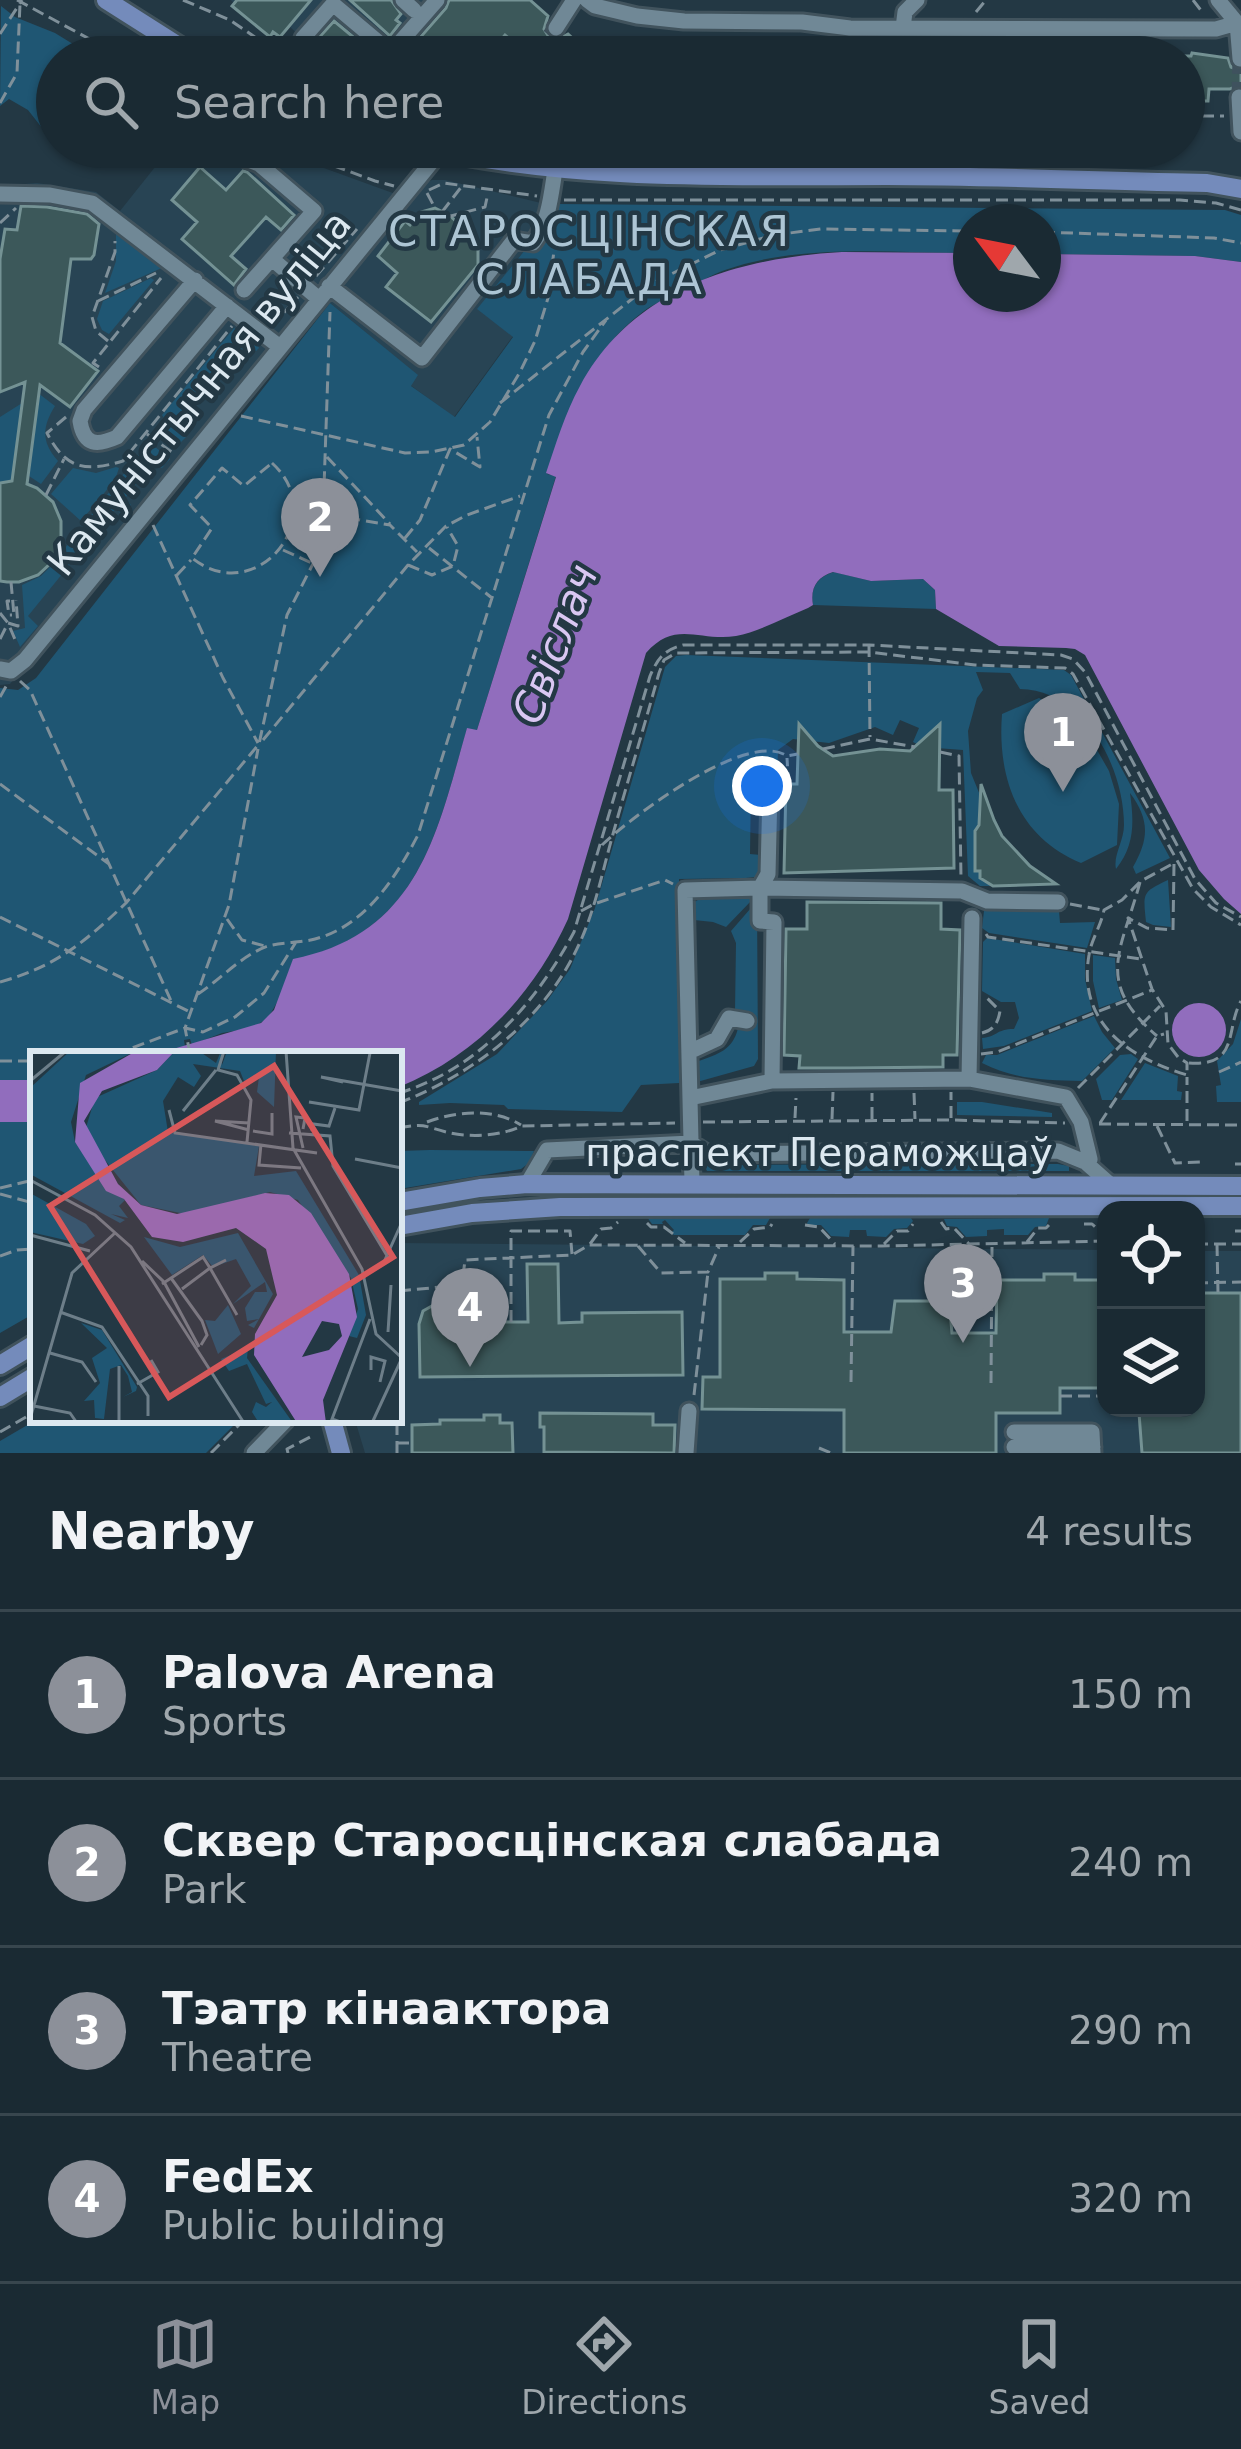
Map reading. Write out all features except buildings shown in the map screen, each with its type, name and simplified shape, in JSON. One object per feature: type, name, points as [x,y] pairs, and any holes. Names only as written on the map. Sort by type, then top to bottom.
[{"type":"main road","points":[[106,0],[163,36]]},
{"type":"main road","points":[[544,168],[680,177],[1207,183],[1241,189]]},
{"type":"main road","name":"праспект Пераможцаў","points":[[402,1201],[527,1184],[1241,1186]]},
{"type":"main road","name":"праспект Пераможцаў","points":[[402,1225],[472,1213],[560,1207],[1241,1206]]},
{"type":"main road","points":[[0,1365],[30,1347]]},
{"type":"main road","points":[[0,1397],[30,1379]]},
{"type":"main road","points":[[333,1423],[341,1453]]},
{"type":"street","points":[[401,36],[437,0]]},
{"type":"street","points":[[556,28],[574,0]]},
{"type":"street","points":[[587,0],[637,16],[850,28],[1216,29],[1237,23]]},
{"type":"street","points":[[903,28],[905,12],[917,0]]},
{"type":"street","points":[[1218,0],[1237,23],[1240,59]]},
{"type":"street","points":[[305,36],[333,4],[368,36]]},
{"type":"street","points":[[1239,97],[1240,124]]},
{"type":"street","points":[[244,290],[314,211],[264,168]]},
{"type":"street","name":"Камуністычная вуліца","points":[[5,670],[25,660],[147,512],[179,462],[329,293],[420,168]]},
{"type":"street","points":[[272,259],[422,358],[514,240],[533,243],[545,223],[555,170]]},
{"type":"street","points":[[0,194],[92,203],[280,347]]},
{"type":"street","points":[[195,280],[84,410],[80,421],[86,438],[103,443],[117,437],[227,306]]},
{"type":"street","points":[[770,790],[768,874],[760,888],[760,921],[774,922],[772,1081]]},
{"type":"street","points":[[692,1183],[685,890],[962,891],[987,901],[1058,902]]},
{"type":"street","points":[[969,1079],[972,918]]},
{"type":"street","points":[[689,1052],[717,1039],[729,1018],[747,1021]]},
{"type":"street","points":[[690,1098],[772,1081],[969,1079],[1066,1097],[1081,1122],[1090,1159],[1084,1162]]},
{"type":"street","points":[[527,1184],[547,1150],[691,1143],[708,1154],[1058,1151],[1084,1162],[1111,1185]]},
{"type":"street","points":[[686,1453],[689,1411]]},
{"type":"street","points":[[254,1453],[283,1423]]},
{"type":"street","points":[[1014,1440],[1092,1432],[1093,1450]]},
{"type":"path","points":[[183,0],[230,20],[253,36]]},
{"type":"path","points":[[206,0],[206,10]]},
{"type":"path","points":[[971,18],[986,0]]},
{"type":"path","points":[[0,31],[20,1]]},
{"type":"path","points":[[20,1],[84,36]]},
{"type":"path","points":[[0,103],[17,73],[20,1]]},
{"type":"path","points":[[1205,119],[1240,124]]},
{"type":"path","points":[[338,168],[394,186]]},
{"type":"path","points":[[435,208],[426,192],[444,183],[550,198],[1180,200],[1241,210]]},
{"type":"path","points":[[442,212],[463,186]]},
{"type":"path","points":[[447,217],[484,207],[489,191]]},
{"type":"path","points":[[0,224],[22,202]]},
{"type":"path","points":[[110,216],[115,252],[92,317],[96,331],[110,342]]},
{"type":"path","points":[[500,403],[651,284],[720,250],[821,229],[953,231]]},
{"type":"path","points":[[227,413],[405,453],[464,445],[490,422],[535,341],[548,298],[557,230]]},
{"type":"path","points":[[1061,233],[1241,243]]},
{"type":"path","points":[[102,369],[93,363],[169,267]]},
{"type":"path","points":[[189,1051],[185,1028],[225,917],[287,615],[322,546],[329,293]]},
{"type":"path","points":[[225,917],[242,940],[267,946],[317,939],[341,928],[390,885],[418,835],[549,415],[606,320]]},
{"type":"path","points":[[66,417],[47,433],[64,459],[88,468],[123,461],[235,322]]},
{"type":"path","points":[[146,433],[206,488]]},
{"type":"path","points":[[450,449],[480,467],[477,435]]},
{"type":"path","points":[[405,538],[420,520],[450,449]]},
{"type":"path","points":[[326,455],[418,554]]},
{"type":"path","points":[[46,495],[64,459]]},
{"type":"path","points":[[176,577],[212,528],[190,506],[222,469],[244,486],[272,463],[289,481],[294,508],[281,549],[261,565],[228,574],[204,568],[192,558]]},
{"type":"path","points":[[0,982],[50,965],[71,952],[126,903],[408,565],[446,526],[523,495]]},
{"type":"path","points":[[294,508],[390,525]]},
{"type":"path","points":[[147,512],[223,678],[259,744]]},
{"type":"path","points":[[446,526],[458,546],[453,566]]},
{"type":"path","points":[[426,545],[493,599]]},
{"type":"path","points":[[281,549],[314,564]]},
{"type":"path","points":[[408,565],[432,575],[453,566]]},
{"type":"path","points":[[8,623],[19,626],[16,600],[7,601],[9,615],[14,615],[13,601],[12,587],[11,582]]},
{"type":"path","points":[[0,613],[20,651]]},
{"type":"path","points":[[0,639],[8,623]]},
{"type":"path","points":[[402,1092],[444,1074],[483,1047],[515,1018],[557,963],[581,912],[650,676],[658,659],[683,645],[1073,659],[1085,672],[1178,861],[1216,903],[1241,917]]},
{"type":"path","points":[[869,649],[870,739]]},
{"type":"path","points":[[402,1102],[458,1076],[502,1044],[571,962],[594,904],[659,673],[670,655],[684,652],[869,649],[975,665],[1070,670],[1205,903],[1241,925]]},
{"type":"path","points":[[5,670],[30,690],[172,1003]]},
{"type":"path","points":[[823,748],[870,739],[915,747]]},
{"type":"path","points":[[600,846],[676,788],[724,763],[756,751],[798,754]]},
{"type":"path","points":[[940,752],[959,757],[962,891]]},
{"type":"path","points":[[770,790],[788,775],[787,756]]},
{"type":"path","points":[[0,784],[110,866]]},
{"type":"path","points":[[1058,902],[1104,910],[1141,881],[1178,861]]},
{"type":"path","points":[[1128,918],[1147,928],[1173,930],[1178,861]]},
{"type":"path","points":[[581,912],[665,880],[685,890]]},
{"type":"path","points":[[1141,881],[1118,955],[1118,981],[1125,1002],[1157,1036]]},
{"type":"path","points":[[1104,910],[1089,951],[1089,987],[1097,1013],[1123,1046],[1187,1075]]},
{"type":"path","points":[[0,917],[192,1013]]},
{"type":"path","points":[[972,918],[988,937],[1143,959]]},
{"type":"path","points":[[1128,918],[1152,989],[1166,1011],[1172,1051],[1187,1063],[1214,1059],[1229,1046],[1235,1030],[1232,1017],[1241,1001]]},
{"type":"path","points":[[124,1051],[185,1028],[203,1032],[235,1017],[274,980],[296,942]]},
{"type":"path","points":[[198,994],[267,946]]},
{"type":"path","points":[[997,1052],[1152,989]]},
{"type":"path","points":[[968,1034],[993,1029],[1000,1011],[992,1000],[970,992]]},
{"type":"path","points":[[1066,1097],[1088,1081],[1161,1005]]},
{"type":"path","points":[[1166,1033],[1157,1036],[1100,1124],[1241,1125]]},
{"type":"path","points":[[1219,1072],[1241,1062]]},
{"type":"path","points":[[1187,1063],[1187,1125]]},
{"type":"path","points":[[951,1080],[951,1120]]},
{"type":"path","points":[[795,1120],[797,1081]]},
{"type":"path","points":[[832,1120],[833,1081]]},
{"type":"path","points":[[872,1081],[872,1121]]},
{"type":"path","points":[[914,1081],[915,1121]]},
{"type":"path","points":[[402,1128],[449,1114],[505,1115],[523,1126]]},
{"type":"path","points":[[424,1124],[448,1133],[504,1134],[523,1126],[691,1122],[1081,1122]]},
{"type":"path","points":[[1156,1124],[1175,1163],[1201,1162]]},
{"type":"path","points":[[0,1191],[30,1181]]},
{"type":"path","points":[[0,1191],[30,1202]]},
{"type":"path","points":[[402,1291],[462,1285],[465,1260],[572,1256],[589,1245],[601,1228],[611,1228],[623,1217]]},
{"type":"path","points":[[643,1217],[650,1227],[664,1227],[687,1244]]},
{"type":"path","points":[[802,1221],[807,1227],[818,1227],[835,1244]]},
{"type":"path","points":[[1026,1243],[1038,1228],[1053,1221]]},
{"type":"path","points":[[942,1224],[954,1228],[969,1244]]},
{"type":"path","points":[[1083,1224],[1097,1229]]},
{"type":"path","points":[[882,1246],[897,1231],[908,1232],[912,1225]]},
{"type":"path","points":[[739,1244],[754,1229],[770,1227]]},
{"type":"path","points":[[511,1322],[511,1231],[570,1231],[572,1256]]},
{"type":"path","points":[[589,1245],[882,1246],[1097,1239]]},
{"type":"path","points":[[636,1244],[661,1273],[708,1272]]},
{"type":"path","points":[[991,1383],[992,1244]]},
{"type":"path","points":[[1205,1244],[1241,1244]]},
{"type":"path","points":[[1217,1244],[1219,1293]]},
{"type":"path","points":[[689,1411],[698,1385],[708,1272],[720,1245]]},
{"type":"path","points":[[851,1382],[853,1245]]},
{"type":"path","points":[[0,1256],[30,1249]]},
{"type":"path","points":[[544,1256],[544,1264]]},
{"type":"path","points":[[1205,1283],[1241,1282]]},
{"type":"path","points":[[1060,1396],[1097,1396]]},
{"type":"path","points":[[0,1432],[30,1415]]},
{"type":"path","points":[[211,1453],[241,1423]]},
{"type":"path","points":[[397,1423],[397,1453]]},
{"type":"path","points":[[288,1453],[287,1449],[312,1436]]},
{"type":"path","points":[[395,1443],[412,1443]]},
{"type":"path","points":[[819,1448],[831,1453]]},
{"type":"shaded area","points":[[231,0],[432,0],[399,36],[300,36],[290,27],[281,36],[273,32],[269,36]]},
{"type":"shaded area","points":[[1,6],[60,36],[36,36],[36,120],[9,99],[0,106]]},
{"type":"shaded area","points":[[154,168],[324,168],[401,196],[10,684],[0,685],[0,186],[37,183],[96,192],[120,211]]},
{"type":"shaded area","points":[[432,180],[541,203],[525,250],[478,309],[513,336],[454,417],[410,385],[417,375],[330,303],[420,185]]},
{"type":"shaded area","points":[[556,204],[953,208],[953,253],[847,251],[754,262],[725,270],[649,308],[609,345],[582,384],[563,428],[547,474],[556,476],[477,730],[467,729],[432,842],[395,903],[369,927],[335,947],[293,960],[268,1018],[252,1028],[192,1045],[190,1039],[184,1040],[185,1047],[168,1051],[30,1051],[30,1080],[0,1080],[0,688],[18,690],[36,678],[330,303],[418,375],[411,386],[455,417],[513,337],[477,309],[525,250],[545,242]]},
{"type":"shaded area","points":[[1061,209],[1225,210],[1241,215],[1241,262],[1195,256],[1061,254]]},
{"type":"shaded area","points":[[116,231],[164,267],[105,293],[116,261]]},
{"type":"shaded area","points":[[154,280],[109,334],[102,330],[97,319],[103,301]]},
{"type":"shaded area","points":[[234,328],[255,340],[259,348],[246,345],[176,428],[186,437],[179,444],[160,431],[167,422],[162,415]]},
{"type":"shaded area","points":[[38,393],[55,406],[45,434],[58,461],[41,484],[13,473],[10,485],[0,485],[0,417]]},
{"type":"shaded area","points":[[149,442],[170,459],[162,468],[153,463],[125,498],[131,505],[123,515],[115,509],[28,616],[38,626],[20,647],[13,631],[25,628],[22,585],[50,567]]},
{"type":"shaded area","points":[[116,467],[115,480],[81,521],[51,494],[73,468],[96,473]]},
{"type":"shaded area","points":[[834,572],[871,581],[923,579],[935,590],[936,609],[813,605],[816,584]]},
{"type":"shaded area","points":[[676,656],[1064,670],[1071,675],[1170,858],[1136,874],[1133,867],[1145,830],[1130,793],[1132,833],[1116,869],[1124,831],[1122,803],[1117,780],[1096,736],[1064,703],[1020,689],[1010,673],[976,672],[983,690],[968,731],[971,773],[982,800],[975,870],[993,886],[980,886],[968,876],[963,750],[923,747],[913,742],[919,728],[900,720],[893,735],[875,727],[829,743],[793,739],[778,750],[777,781],[751,787],[750,854],[761,855],[762,870],[746,878],[679,879],[679,1083],[641,1085],[622,1112],[419,1105],[497,1054],[570,969],[595,908],[665,667]]},
{"type":"shaded area","points":[[1039,698],[1066,713],[1088,734],[1109,771],[1119,804],[1117,845],[1081,863],[1041,838],[1016,803],[1008,782],[1002,714]]},
{"type":"shaded area","points":[[1168,880],[1171,927],[1153,925],[1146,922],[1146,895]]},
{"type":"shaded area","points":[[750,896],[752,900],[726,927],[694,920],[690,911],[701,898]]},
{"type":"shaded area","points":[[757,901],[758,1059],[754,1066],[697,1082],[699,1061],[728,1046],[738,1028],[747,1028],[747,1012],[735,1011],[736,943],[731,931]]},
{"type":"shaded area","points":[[984,911],[1059,911],[1060,923],[1095,922],[1087,948],[989,933],[982,928]]},
{"type":"shaded area","points":[[987,938],[1085,954],[1092,1011],[1004,1046],[983,1049],[982,1038],[1014,1029],[1019,1018],[1015,1002],[1001,1002],[982,991],[983,942]]},
{"type":"shaded area","points":[[1093,955],[1115,958],[1122,1000],[1099,1008]]},
{"type":"shaded area","points":[[1094,1016],[1115,1048],[1082,1081],[1019,1076],[982,1063],[986,1055],[997,1055]]},
{"type":"shaded area","points":[[1241,1019],[1241,1102],[1217,1102],[1216,1086],[1221,1085],[1217,1061],[1233,1044]]},
{"type":"shaded area","points":[[1120,1055],[1138,1059],[1112,1100],[1102,1100],[1096,1079]]},
{"type":"shaded area","points":[[1145,1063],[1178,1076],[1181,1100],[1121,1100]]},
{"type":"shaded area","points":[[957,1102],[1052,1113],[1052,1117],[957,1115]]},
{"type":"shaded area","points":[[0,1122],[30,1122],[30,1316],[0,1333]]},
{"type":"shaded area","points":[[402,1151],[534,1151],[521,1169],[402,1189]]},
{"type":"shaded area","points":[[708,1165],[1069,1166],[1069,1171],[707,1171],[705,1167]]},
{"type":"shaded area","points":[[647,1217],[770,1218],[766,1225],[753,1225],[745,1235],[674,1235],[665,1220],[652,1224]]},
{"type":"shaded area","points":[[810,1218],[913,1221],[886,1237],[850,1230],[849,1237],[831,1236],[821,1225],[808,1225]]},
{"type":"shaded area","points":[[1049,1218],[1046,1226],[1035,1227],[1028,1235],[1004,1235],[1004,1229],[966,1237],[944,1219]]},
{"type":"shaded area","points":[[402,1243],[1097,1250],[1097,1417],[1205,1417],[1205,1251],[1241,1251],[1241,1453],[365,1453],[356,1423],[402,1423]]},
{"type":"shaded area","points":[[31,1423],[236,1423],[206,1453],[0,1453],[0,1441]]},
{"type":"water","name":"Свіслач","points":[[842,252],[953,253],[953,312],[1061,312],[1061,254],[1195,256],[1241,262],[1241,914],[1199,870],[1085,655],[1066,648],[999,646],[936,609],[935,590],[923,579],[871,581],[833,572],[816,584],[813,605],[773,624],[736,636],[678,634],[646,653],[568,919],[520,997],[453,1058],[402,1086],[402,1051],[166,1051],[261,1023],[274,1010],[293,959],[335,946],[369,927],[396,903],[432,841],[467,728],[477,730],[556,477],[546,473],[580,386],[602,352],[659,302],[692,284],[765,262]]},
{"type":"water","points":[[1199,1003],[1218,1011],[1226,1030],[1218,1049],[1199,1057],[1180,1049],[1172,1030],[1180,1011]]},
{"type":"water","points":[[0,1080],[30,1080],[30,1122],[0,1122]]},
{"type":"tunnel","points":[[549,36],[556,28]]},
{"type":"tunnel","points":[[1239,97],[1240,59]]},
{"type":"place","name":"Сквер Старосцінская слабада","points":[[320,577]]},
{"type":"place","name":"Palova Arena","points":[[1063,792]]},
{"type":"place","name":"Тэатр кінаактора","points":[[963,1343]]},
{"type":"place","name":"FedEx","points":[[470,1367]]},
{"type":"district","name":"СТАРОСЦІНСКАЯ СЛАБАДА","points":[[590,255]]}]
